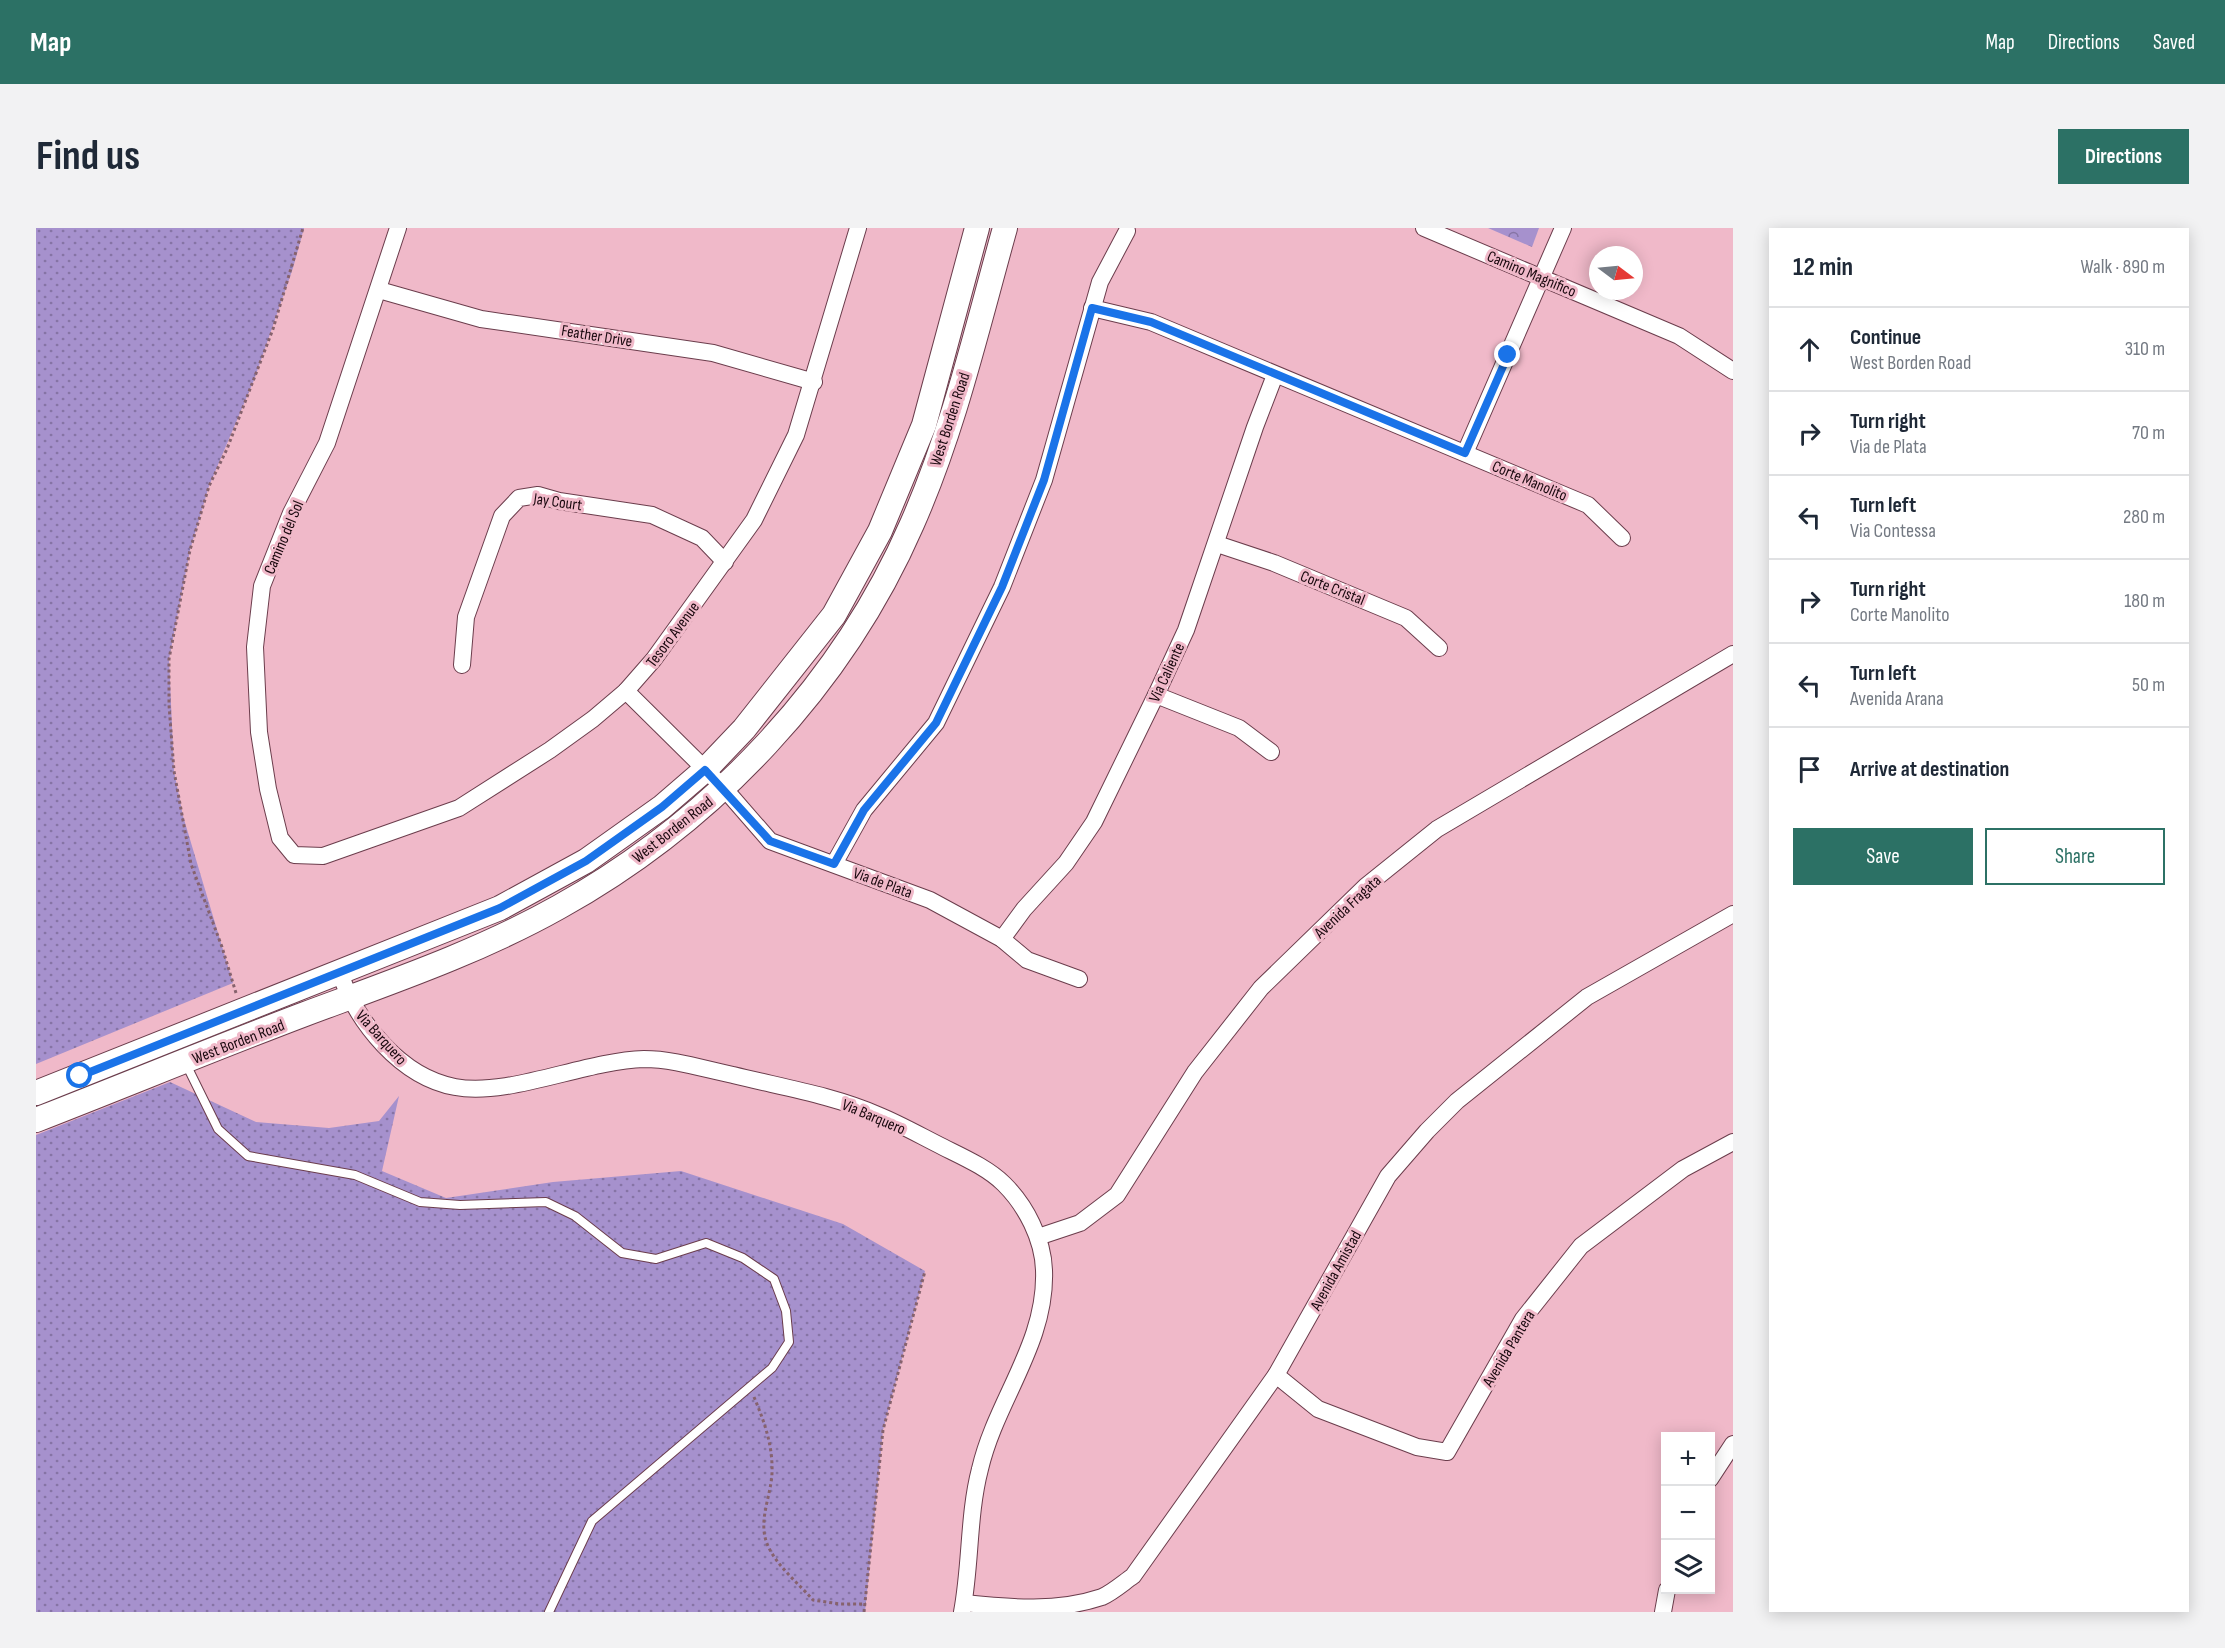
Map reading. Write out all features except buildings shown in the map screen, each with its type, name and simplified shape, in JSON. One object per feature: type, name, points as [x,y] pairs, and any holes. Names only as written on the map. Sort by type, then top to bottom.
[{"type":"main road","name":"West Borden Road","points":[[36,1093],[500,908],[586,861],[662,807],[705,770],[744,729],[834,615],[880,531],[924,425],[977,228]]},
{"type":"main road","name":"West Borden Road","points":[[36,1120],[479,946],[559,907],[624,866],[687,820],[723,787],[761,750],[824,674],[871,606],[907,535],[950,424],[1005,228]]},
{"type":"street","name":"Camino del Sol","points":[[294,855],[280,838],[268,789],[260,732],[255,647],[262,586],[291,513],[327,443],[398,228]]},
{"type":"street","name":"Tesoro Avenue","points":[[294,855],[323,856],[459,808],[550,750],[594,719],[626,691],[654,659],[754,520],[796,435],[814,382],[858,228]]},
{"type":"street","name":"Camino Magnifico","points":[[1424,228],[1679,336],[1733,371]]},
{"type":"street","points":[[1465,453],[1563,228]]},
{"type":"street","points":[[834,864],[864,810],[936,723],[1002,587],[1044,480],[1100,282],[1127,231]]},
{"type":"street","name":"Feather Drive","points":[[379,290],[481,319],[713,353],[814,382]]},
{"type":"street","name":"Corte Manolito","points":[[1092,308],[1151,322],[1588,505],[1622,538]]},
{"type":"street","name":"Via Caliente","points":[[1002,939],[1024,909],[1066,863],[1094,822],[1156,695],[1186,630],[1275,375]]},
{"type":"street","name":"Jay Court","points":[[462,665],[466,617],[502,516],[519,498],[538,495],[559,501],[652,515],[702,538],[725,562]]},
{"type":"street","name":"Corte Cristal","points":[[1217,544],[1274,563],[1406,618],[1439,648]]},
{"type":"street","name":"Avenida Fragata","points":[[1038,1237],[1080,1223],[1117,1195],[1195,1072],[1261,988],[1366,886],[1437,829],[1733,654]]},
{"type":"street","name":"Via de Plata","points":[[626,691],[723,787],[770,841],[930,900],[1002,939],[1028,960],[1079,979]]},
{"type":"street","points":[[1156,695],[1239,728],[1271,752]]},
{"type":"street","name":"Avenida Amistad","points":[[963,1608],[1037,1612],[1074,1607],[1103,1597],[1133,1576],[1276,1375],[1388,1176],[1457,1101],[1587,997],[1733,914]]},
{"type":"street","name":"Via Barquero","points":[[340,973],[349,998],[360,1016],[380,1039],[416,1073],[454,1087],[488,1089],[612,1061],[648,1059],[684,1064],[831,1099],[877,1114],[971,1161],[1003,1183],[1020,1204],[1038,1237],[1044,1268],[1043,1300],[1036,1335],[999,1414],[980,1469],[963,1608]]},
{"type":"street","name":"Avenida Pantera","points":[[1276,1375],[1318,1409],[1417,1447],[1447,1452],[1523,1319],[1581,1246],[1683,1169],[1733,1142]]},
{"type":"street","points":[[1715,1471],[1733,1444]]},
{"type":"street","points":[[1663,1612],[1665,1594]]},
{"type":"lane","points":[[185,1061],[218,1129],[248,1156],[356,1175],[420,1202],[460,1205],[546,1202],[575,1216],[622,1253],[656,1259],[706,1243],[743,1258],[774,1279],[786,1311],[789,1342],[772,1368],[592,1521],[549,1612]]},
{"type":"path","points":[[242,1012],[222,947],[191,864],[174,771],[169,659],[190,550],[209,486],[227,449],[273,329],[303,228]]},
{"type":"path","points":[[864,1612],[883,1430],[925,1271]]},
{"type":"path","points":[[750,1386],[763,1415],[771,1449],[772,1474],[764,1524],[768,1546],[813,1600],[840,1604],[866,1604]]},
{"type":"green space","points":[[36,228],[304,228],[293,268],[254,380],[209,486],[190,550],[169,659],[174,771],[183,816],[233,983],[36,1064]]},
{"type":"green space","points":[[1488,228],[1539,228],[1532,247]]},
{"type":"green space","points":[[170,1082],[256,1122],[329,1128],[379,1121],[399,1096],[382,1171],[446,1198],[553,1182],[681,1171],[843,1224],[925,1271],[883,1430],[865,1612],[36,1612],[36,1135]]},
{"type":"route","points":[[80,1076],[500,908],[586,861],[662,807],[705,770],[770,841],[834,864],[864,810],[936,723],[1002,587],[1044,480],[1092,308],[1151,322],[1465,453],[1508,355]]}]
